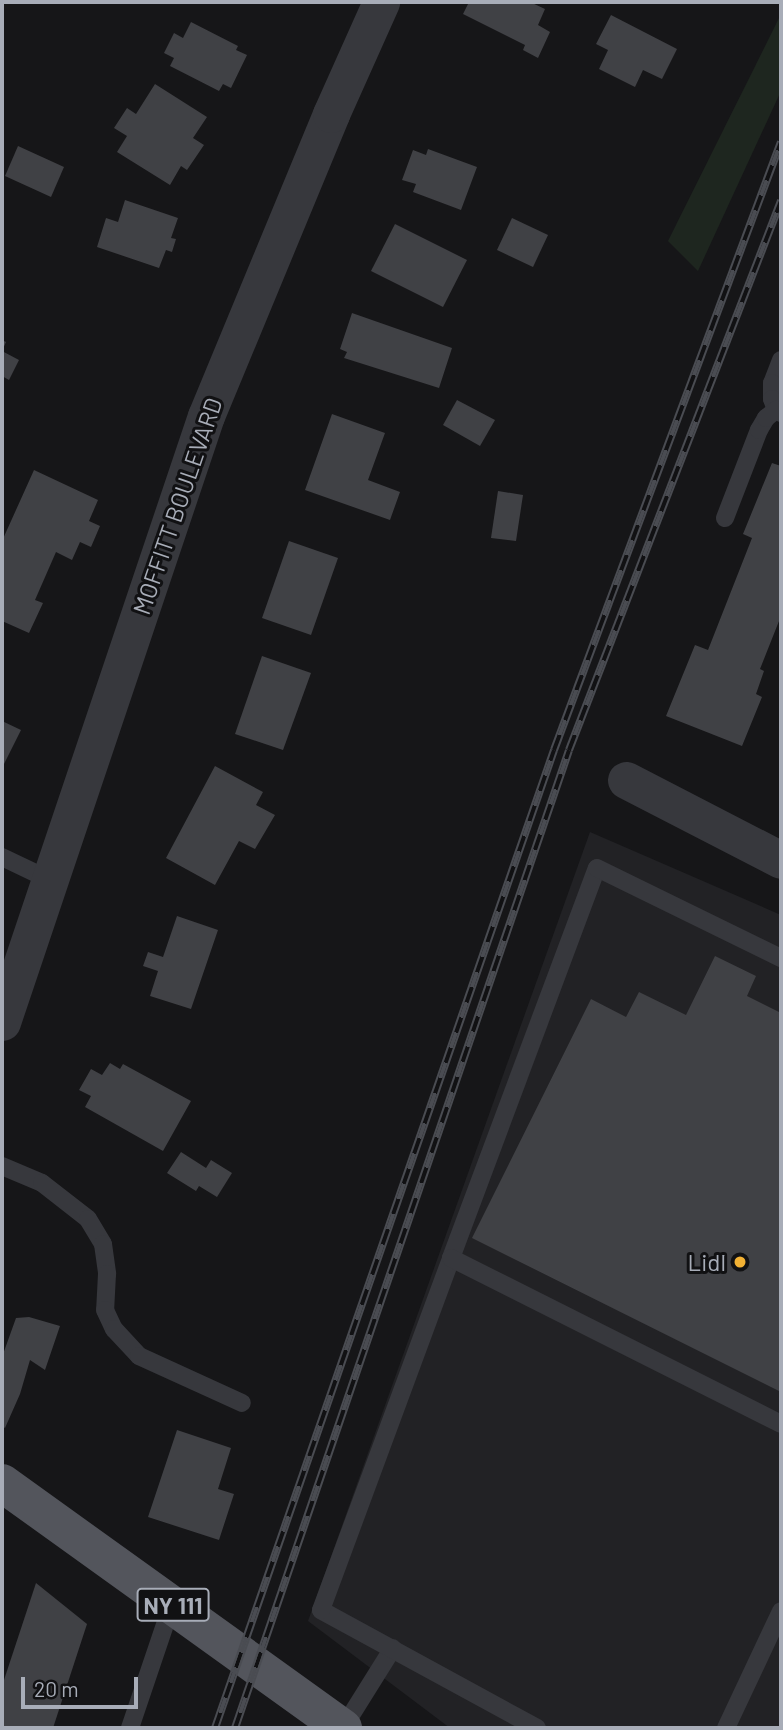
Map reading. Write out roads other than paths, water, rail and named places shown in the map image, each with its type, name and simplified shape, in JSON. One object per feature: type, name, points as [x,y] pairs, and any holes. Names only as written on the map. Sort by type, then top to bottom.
[{"type":"main road","name":"NY 111","points":[[2,1483],[172,1604],[239,1656],[343,1728]]},
{"type":"street","name":"MOFFITT BOULEVARD","points":[[2,1022],[206,416],[331,114],[382,2]]},
{"type":"street","points":[[626,780],[781,860]]},
{"type":"lane","points":[[725,518],[759,430],[766,418],[779,412],[772,399],[772,383],[781,360]]},
{"type":"lane","points":[[2,857],[50,880]]},
{"type":"lane","points":[[537,1728],[321,1611],[597,868],[781,958]]},
{"type":"lane","points":[[2,1166],[42,1183],[88,1219],[103,1244],[107,1274],[105,1310],[114,1329],[139,1356],[242,1403]]},
{"type":"lane","points":[[451,1258],[781,1424]]},
{"type":"lane","points":[[130,1728],[172,1604]]},
{"type":"lane","points":[[726,1728],[781,1611]]},
{"type":"lane","points":[[343,1728],[393,1648]]},
{"type":"railway","points":[[215,1728],[554,750],[781,142]]},
{"type":"railway","points":[[235,1728],[569,750],[781,201]]},
{"type":"place","name":"Lidl","points":[[740,1262]]}]
